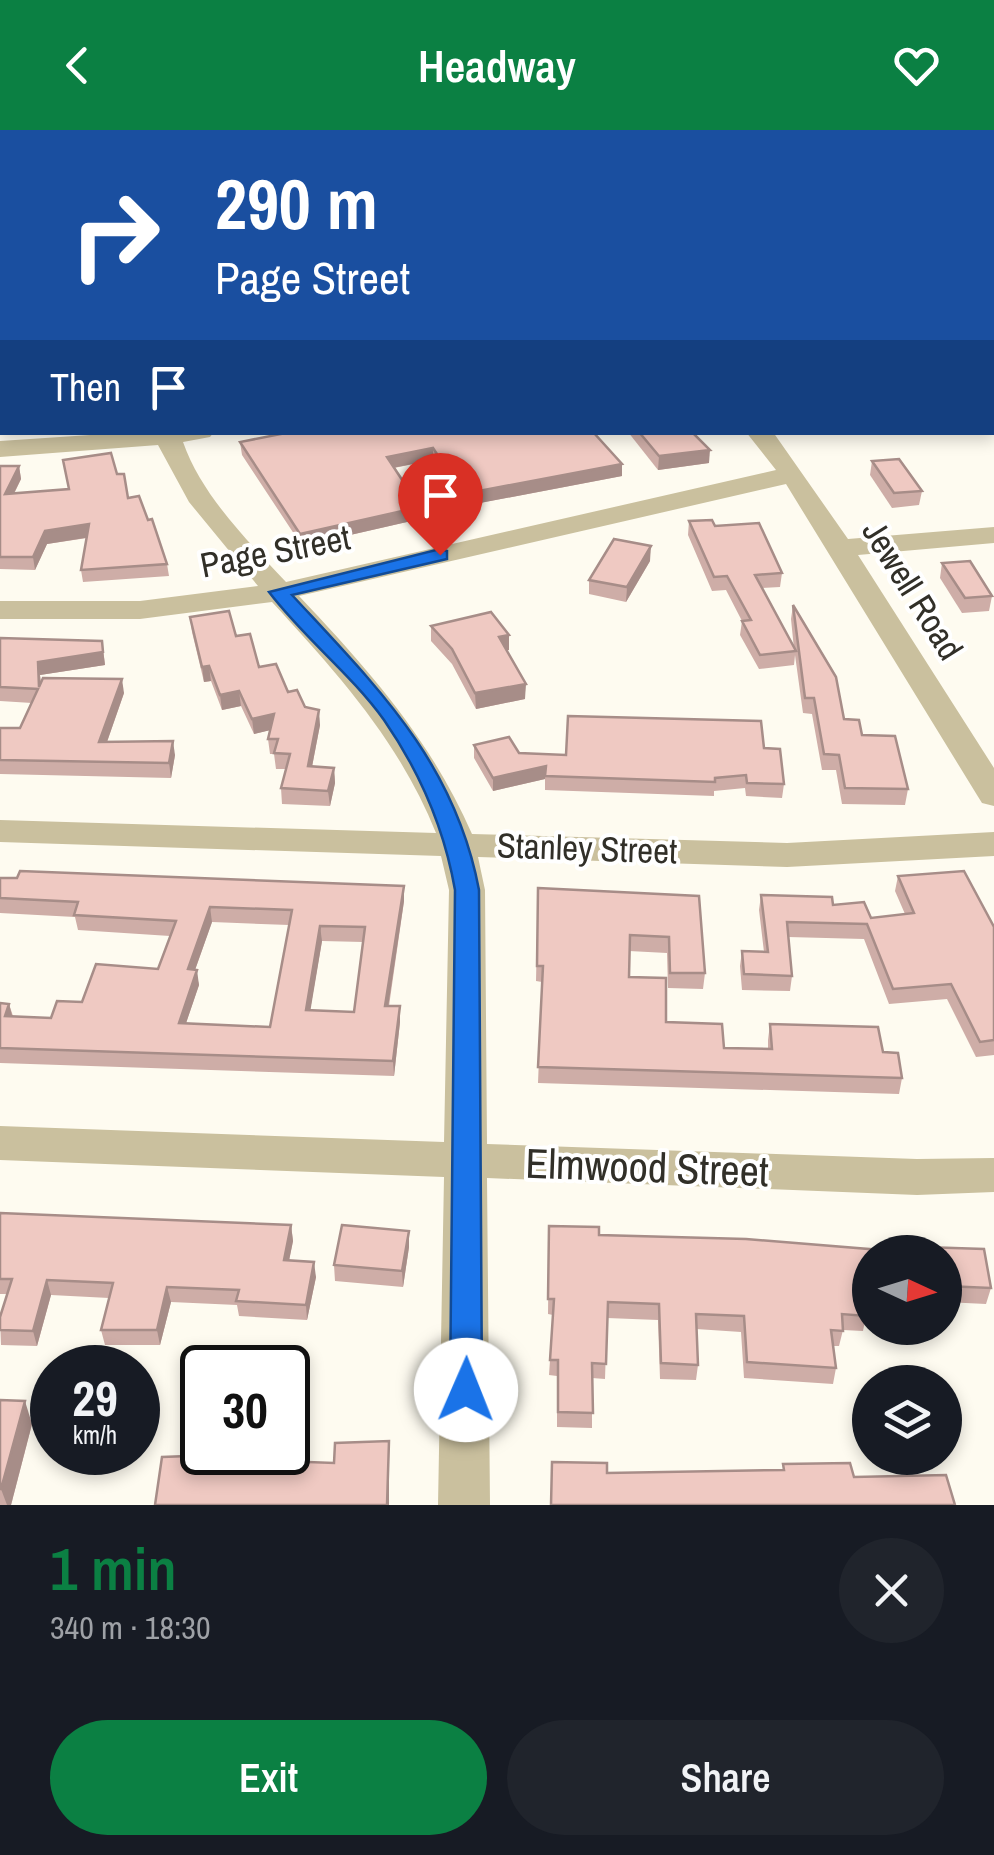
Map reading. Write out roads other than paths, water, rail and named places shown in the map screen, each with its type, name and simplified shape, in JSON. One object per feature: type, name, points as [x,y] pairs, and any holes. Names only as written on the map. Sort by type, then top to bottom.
[{"type":"street","points":[[0,449],[167,435]]},
{"type":"street","points":[[179,435],[210,511],[391,715],[440,795],[458,844],[467,890],[469,1160],[464,1505]]},
{"type":"street","name":"Jewell Road","points":[[761,435],[793,474],[983,759],[994,795]]},
{"type":"street","name":"Page Street","points":[[0,610],[140,610],[279,592],[793,474]]},
{"type":"street","points":[[840,548],[994,536]]},
{"type":"street","name":"Stanley Street","points":[[0,830],[787,855],[994,844]]},
{"type":"street","name":"Elmwood Street","points":[[0,1143],[918,1178],[994,1175]]}]
